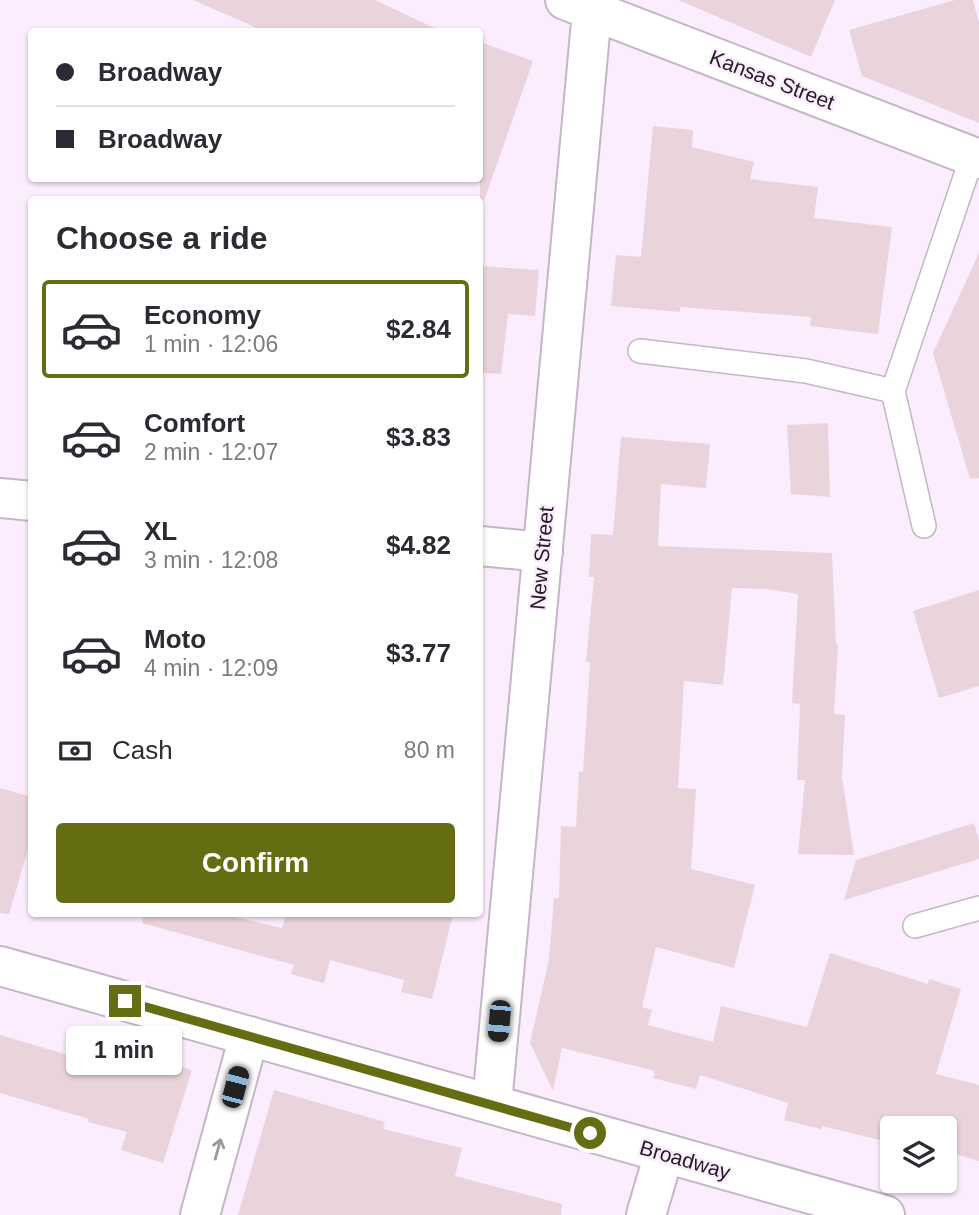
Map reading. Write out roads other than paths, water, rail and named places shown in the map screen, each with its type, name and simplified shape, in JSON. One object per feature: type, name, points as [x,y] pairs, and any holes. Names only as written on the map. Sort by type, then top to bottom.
[{"type":"street","name":"Kansas Street","points":[[578,6],[976,158]]},
{"type":"street","name":"New Street","points":[[492,1104],[542,552],[578,6]]},
{"type":"street","points":[[0,498],[28,501]]},
{"type":"street","points":[[483,546],[542,552]]},
{"type":"street","name":"Broadway","points":[[0,966],[885,1215]]},
{"type":"street","points":[[200,1215],[249,1036]]},
{"type":"street","points":[[646,1215],[664,1154]]},
{"type":"lane","points":[[924,526],[893,391],[976,158]]},
{"type":"lane","points":[[640,351],[806,371],[893,391]]},
{"type":"lane","points":[[915,926],[979,908]]}]
